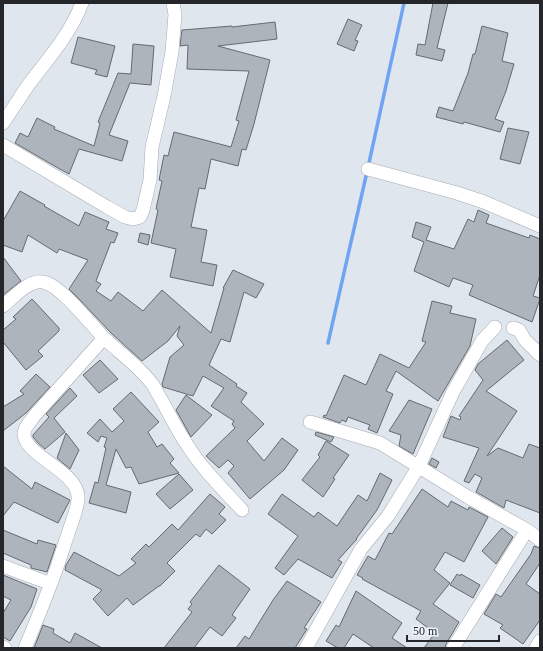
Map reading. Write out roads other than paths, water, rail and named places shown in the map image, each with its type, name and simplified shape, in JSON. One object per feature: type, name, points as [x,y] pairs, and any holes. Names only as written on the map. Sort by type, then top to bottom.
[{"type":"street","points":[[3,123],[57,47],[72,24],[82,3]]},
{"type":"street","points":[[3,145],[125,217],[133,219],[140,217],[150,180],[152,147],[164,96],[172,52],[175,14],[173,3]]},
{"type":"street","points":[[368,169],[457,193],[484,202],[540,226]]},
{"type":"street","points":[[3,306],[26,287],[38,281],[48,283],[56,288],[104,338],[135,365],[153,385],[186,444],[206,470],[242,510]]},
{"type":"street","points":[[306,648],[361,549],[388,516],[419,466],[453,392],[482,341],[495,327]]},
{"type":"street","points":[[513,328],[519,330],[525,340],[540,356]]},
{"type":"street","points":[[25,648],[51,584],[76,510],[78,496],[77,489],[72,480],[33,450],[25,442],[24,434],[27,425],[35,415],[104,338]]},
{"type":"street","points":[[310,422],[380,443],[468,497],[527,530],[540,540]]},
{"type":"street","points":[[453,648],[527,530]]},
{"type":"street","points":[[3,566],[51,584]]},
{"type":"street","points":[[536,648],[540,642]]},
{"type":"waterway","points":[[328,343],[404,3]]}]
